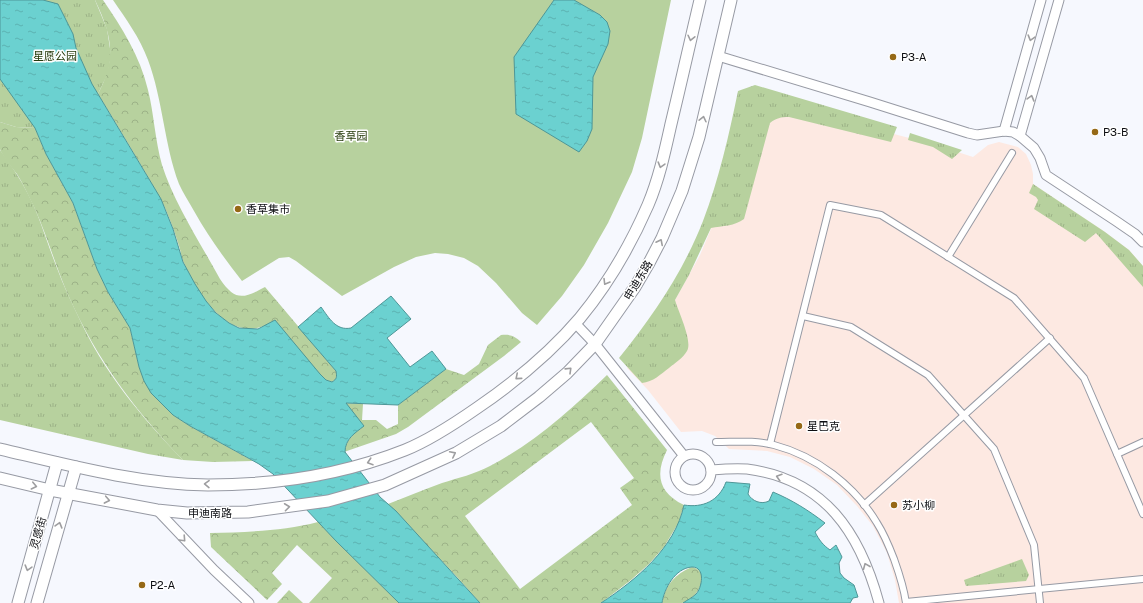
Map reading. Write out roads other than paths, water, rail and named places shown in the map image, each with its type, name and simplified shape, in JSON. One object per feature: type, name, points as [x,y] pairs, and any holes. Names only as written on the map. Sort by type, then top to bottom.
[{"type":"street","points":[[0,449],[57,463],[158,481],[206,485],[271,483],[362,465],[407,449],[442,431],[498,394],[535,363],[574,324],[603,287],[629,244],[649,203],[663,160],[700,0]]},
{"type":"street","name":"申迪东路","points":[[418,471],[456,453],[501,426],[538,397],[567,372],[595,344],[635,287],[662,238],[682,191],[699,137],[731,0]]},
{"type":"street","points":[[1004,131],[1041,0]]},
{"type":"street","points":[[1020,136],[1059,0]]},
{"type":"street","points":[[718,56],[968,133],[977,135],[1004,131],[1013,132],[1034,148],[1040,158],[1046,175],[1116,220],[1143,242]]},
{"type":"street","points":[[948,257],[1012,153]]},
{"type":"street","points":[[770,444],[830,205],[881,215],[1014,298],[1084,378],[1143,514]]},
{"type":"street","points":[[803,316],[851,327],[928,375],[994,449],[1034,545],[1040,603]]},
{"type":"street","points":[[574,324],[595,344],[684,456]]},
{"type":"street","points":[[864,505],[1050,338]]},
{"type":"street","points":[[716,442],[750,442],[770,444],[809,459],[823,467],[842,482],[864,505],[886,540],[899,573],[906,602],[1143,579]]},
{"type":"street","points":[[1117,454],[1143,442]]},
{"type":"street","points":[[689,454],[701,456],[706,459],[711,470],[708,481],[704,486],[699,489],[687,489],[678,482],[675,470],[679,460],[689,454]]},
{"type":"street","name":"灵感街","points":[[18,603],[57,463]]},
{"type":"street","name":"灵感街","points":[[37,603],[76,466]]},
{"type":"street","points":[[711,470],[737,468],[764,473],[792,481],[831,508],[851,533],[868,571],[879,603]]},
{"type":"street","name":"申迪南路","points":[[0,478],[50,490],[157,510],[187,513],[248,512],[328,501],[385,485],[418,471]]},
{"type":"street","points":[[157,510],[209,565],[249,603]]},
{"type":"water","points":[[0,0],[43,0],[58,4],[73,34],[76,48],[92,84],[161,199],[173,229],[183,262],[206,301],[216,313],[229,323],[239,328],[258,329],[275,320],[320,374],[326,380],[332,382],[336,378],[336,371],[298,327],[321,307],[337,326],[341,328],[351,328],[391,296],[411,319],[387,338],[410,367],[432,351],[446,369],[398,405],[346,403],[364,426],[349,440],[345,447],[345,452],[380,497],[396,511],[480,603],[399,603],[336,541],[273,474],[259,464],[173,415],[151,393],[144,381],[139,367],[130,328],[108,292],[97,269],[73,203],[46,154],[35,128],[0,79]]},
{"type":"water","points":[[554,0],[574,0],[600,15],[607,22],[610,31],[608,44],[593,77],[592,129],[587,141],[579,152],[516,114],[514,57]]},
{"type":"water","points":[[726,482],[750,484],[748,494],[754,500],[763,503],[769,501],[773,492],[787,498],[825,523],[815,532],[821,542],[830,550],[836,545],[842,557],[839,563],[840,573],[854,585],[858,597],[853,598],[850,603],[683,603],[696,594],[701,583],[702,578],[699,570],[692,567],[680,571],[671,580],[663,597],[662,603],[601,603],[627,584],[652,562],[672,535],[679,521],[684,505],[691,506],[710,502],[723,489]]},
{"type":"place","name":"P3-A","points":[[893,57]]},
{"type":"place","name":"P3-B","points":[[1095,132]]},
{"type":"place","name":"香草集市","points":[[238,209]]},
{"type":"place","name":"星巴克","points":[[799,426]]},
{"type":"place","name":"苏小柳","points":[[894,505]]},
{"type":"place","name":"P2-A","points":[[142,585]]},
{"type":"park label","name":"星愿公园","points":[[55,56]]},
{"type":"park label","name":"香草园","points":[[351,136]]}]
